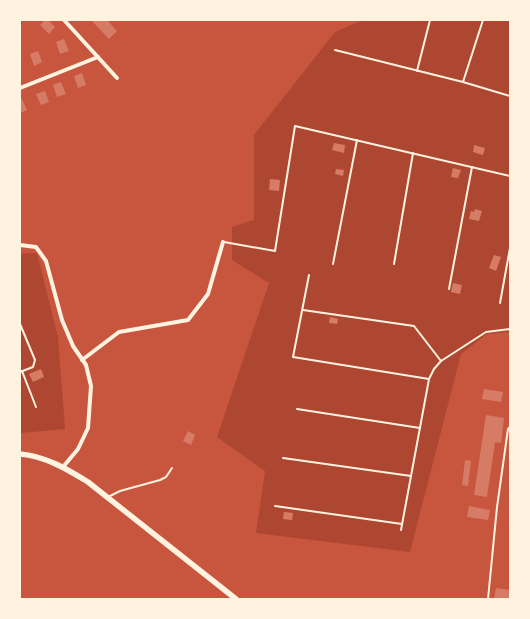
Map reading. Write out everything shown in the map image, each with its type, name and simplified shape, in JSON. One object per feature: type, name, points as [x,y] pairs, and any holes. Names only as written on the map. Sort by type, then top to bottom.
[{"type":"main road","points":[[20,454],[30,455],[62,467],[88,482],[236,599]]},
{"type":"street","points":[[64,20],[117,78]]},
{"type":"street","points":[[20,88],[98,57]]},
{"type":"street","points":[[82,360],[119,332],[188,320],[208,294],[223,242]]},
{"type":"street","points":[[20,245],[36,247],[46,261],[62,320],[72,346],[86,365],[91,386],[88,428],[78,448],[62,467]]},
{"type":"lane","points":[[417,71],[430,20]]},
{"type":"lane","points":[[463,82],[483,20]]},
{"type":"lane","points":[[335,50],[463,82],[510,96]]},
{"type":"lane","points":[[223,242],[275,251],[295,126],[510,176]]},
{"type":"lane","points":[[333,264],[357,140]]},
{"type":"lane","points":[[394,264],[413,153]]},
{"type":"lane","points":[[450,289],[472,167]]},
{"type":"lane","points":[[500,302],[510,248]]},
{"type":"lane","points":[[309,275],[293,357],[429,379]]},
{"type":"lane","points":[[302,310],[414,326],[441,361]]},
{"type":"lane","points":[[20,324],[35,360],[33,367],[21,372],[36,407]]},
{"type":"lane","points":[[401,530],[429,379],[434,369],[441,361],[486,332],[510,329]]},
{"type":"lane","points":[[297,409],[420,428]]},
{"type":"lane","points":[[488,599],[497,507],[508,429],[510,427]]},
{"type":"lane","points":[[283,458],[411,476]]},
{"type":"lane","points":[[107,497],[120,491],[160,480],[166,477],[172,468]]},
{"type":"lane","points":[[275,506],[402,524]]},
{"type":"shaded area","points":[[363,20],[510,20],[510,332],[487,334],[461,354],[410,552],[256,533],[265,471],[217,437],[269,283],[232,260],[232,227],[254,220],[254,135],[335,32]]},
{"type":"shaded area","points":[[37,253],[58,337],[65,429],[20,433],[20,254]]},
{"type":"building","points":[[45,20],[48,20],[55,27],[49,34],[40,25]]},
{"type":"building","points":[[91,20],[107,20],[117,31],[109,39]]},
{"type":"building","points":[[64,39],[69,51],[60,54],[56,42]]},
{"type":"building","points":[[38,51],[42,62],[34,66],[30,54]]},
{"type":"building","points":[[82,73],[86,85],[78,88],[74,76]]},
{"type":"building","points":[[61,82],[66,94],[57,97],[53,85]]},
{"type":"building","points":[[45,91],[49,102],[41,105],[36,94]]},
{"type":"building","points":[[22,99],[27,110],[20,113],[20,100]]},
{"type":"building","points":[[334,143],[345,145],[344,153],[332,150]]},
{"type":"building","points":[[474,145],[485,148],[483,155],[473,152]]},
{"type":"building","points":[[453,168],[461,170],[458,178],[451,177]]},
{"type":"building","points":[[336,169],[344,170],[343,176],[335,174]]},
{"type":"building","points":[[270,179],[280,180],[279,191],[269,190]]},
{"type":"building","points":[[475,209],[482,211],[479,221],[469,219],[471,211],[474,212]]},
{"type":"building","points":[[494,255],[501,257],[496,271],[489,268]]},
{"type":"building","points":[[453,283],[462,285],[460,294],[451,292]]},
{"type":"building","points":[[330,317],[338,319],[337,324],[329,323]]},
{"type":"building","points":[[41,369],[44,377],[33,382],[29,374]]},
{"type":"building","points":[[484,389],[503,392],[501,402],[482,399]]},
{"type":"building","points":[[486,415],[504,418],[501,443],[495,442],[487,497],[474,495]]},
{"type":"building","points":[[188,431],[195,435],[191,445],[183,441]]},
{"type":"building","points":[[465,460],[471,461],[468,486],[462,485]]},
{"type":"building","points":[[469,506],[490,510],[488,520],[467,517]]},
{"type":"building","points":[[284,512],[293,513],[292,520],[283,519]]},
{"type":"building","points":[[496,588],[510,590],[510,599],[494,599]]}]
